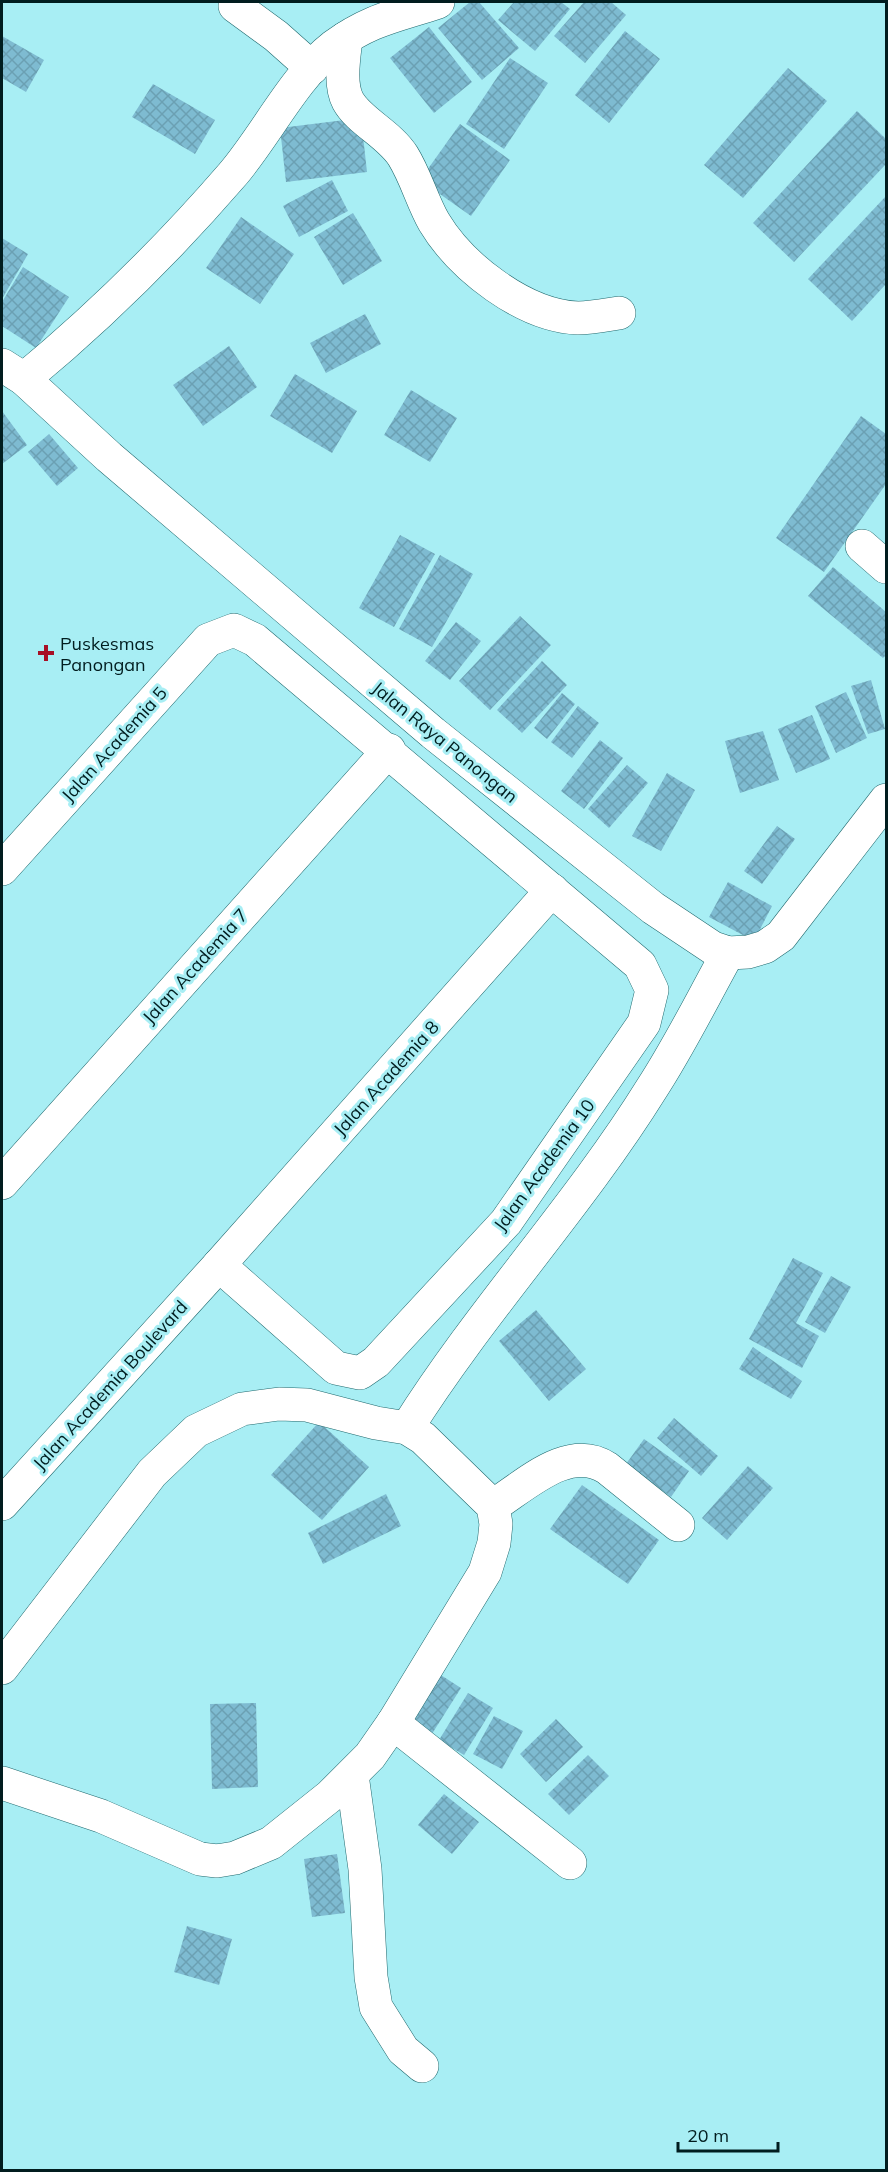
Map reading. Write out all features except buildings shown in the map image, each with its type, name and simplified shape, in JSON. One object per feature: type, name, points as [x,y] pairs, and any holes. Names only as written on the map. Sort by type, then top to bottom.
[{"type":"street","points":[[13,372],[94,319],[159,254],[234,173],[312,68],[346,38],[369,23],[438,2]]},
{"type":"street","points":[[235,6],[276,36],[312,68]]},
{"type":"street","points":[[346,38],[343,62],[348,101],[359,114],[387,136],[402,154],[435,223],[471,266],[510,297],[545,311],[577,318],[619,314]]},
{"type":"street","name":"Jalan Raya Panongan","points":[[13,372],[162,503],[433,733],[654,908],[713,948],[728,953]]},
{"type":"street","points":[[862,546],[886,567]]},
{"type":"street","name":"Jalan Academia 5","points":[[2,869],[208,640],[234,630],[255,640],[389,750]]},
{"type":"street","points":[[389,750],[552,890]]},
{"type":"street","name":"Jalan Academia 7","points":[[2,1183],[389,750]]},
{"type":"street","points":[[407,1428],[442,1372],[587,1181],[652,1088],[728,953],[748,952],[765,947],[780,936],[886,800]]},
{"type":"street","name":"Jalan Academia 10","points":[[219,1265],[336,1368],[360,1373],[376,1362],[506,1222],[644,1023],[652,990],[640,965],[552,890]]},
{"type":"street","name":"Jalan Academia 8","points":[[219,1265],[552,890]]},
{"type":"street","name":"Jalan Academia Boulevard","points":[[2,1504],[219,1265]]},
{"type":"street","points":[[2,1668],[152,1473],[196,1431],[242,1409],[279,1404],[307,1405],[376,1423],[407,1428],[423,1438],[493,1506],[496,1524],[494,1543],[485,1572],[393,1724],[352,1775],[271,1843],[254,1853],[217,1861],[200,1859],[101,1816],[2,1783]]},
{"type":"street","points":[[493,1506],[556,1466],[580,1459],[597,1461],[678,1525]]},
{"type":"street","points":[[393,1724],[570,1863]]},
{"type":"street","points":[[352,1775],[365,1869],[371,1977],[376,2007],[403,2050],[422,2066]]},
{"type":"place","name":"Puskesmas Panongan","points":[[46,653]]}]
